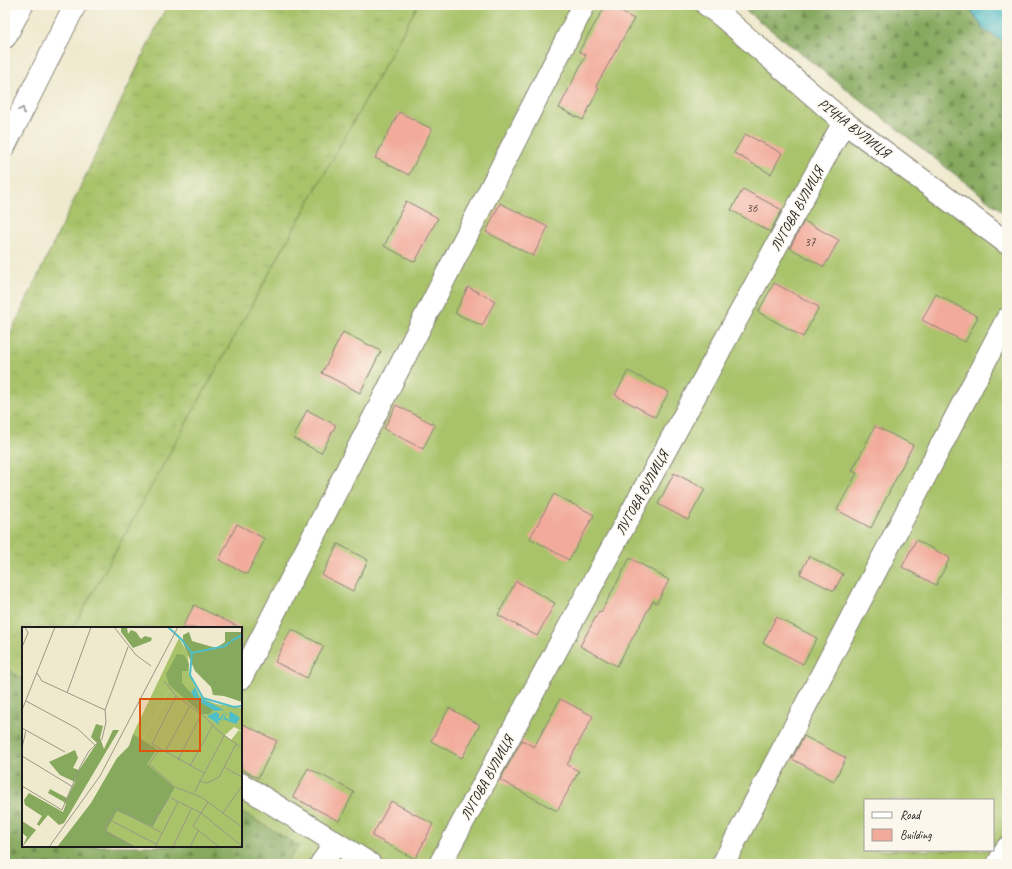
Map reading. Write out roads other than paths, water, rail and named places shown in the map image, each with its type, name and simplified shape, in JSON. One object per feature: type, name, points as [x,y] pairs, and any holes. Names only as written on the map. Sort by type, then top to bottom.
[{"type":"main road","points":[[5,37],[22,5]]},
{"type":"main road","points":[[5,145],[75,5]]},
{"type":"main road","points":[[242,676],[584,5]]},
{"type":"main road","name":"РІЧНА ВУЛИЦЯ","points":[[707,5],[723,17],[844,122],[1007,242]]},
{"type":"main road","name":"ЛУГОВА ВУЛИЦЯ","points":[[440,864],[844,122]]},
{"type":"main road","points":[[723,864],[1007,319]]},
{"type":"main road","points":[[242,785],[370,864]]},
{"type":"main road","points":[[321,864],[336,843]]},
{"type":"main road","points":[[998,864],[1007,848]]},
{"type":"water","points":[[968,5],[1007,5],[1007,44],[983,29]]}]
